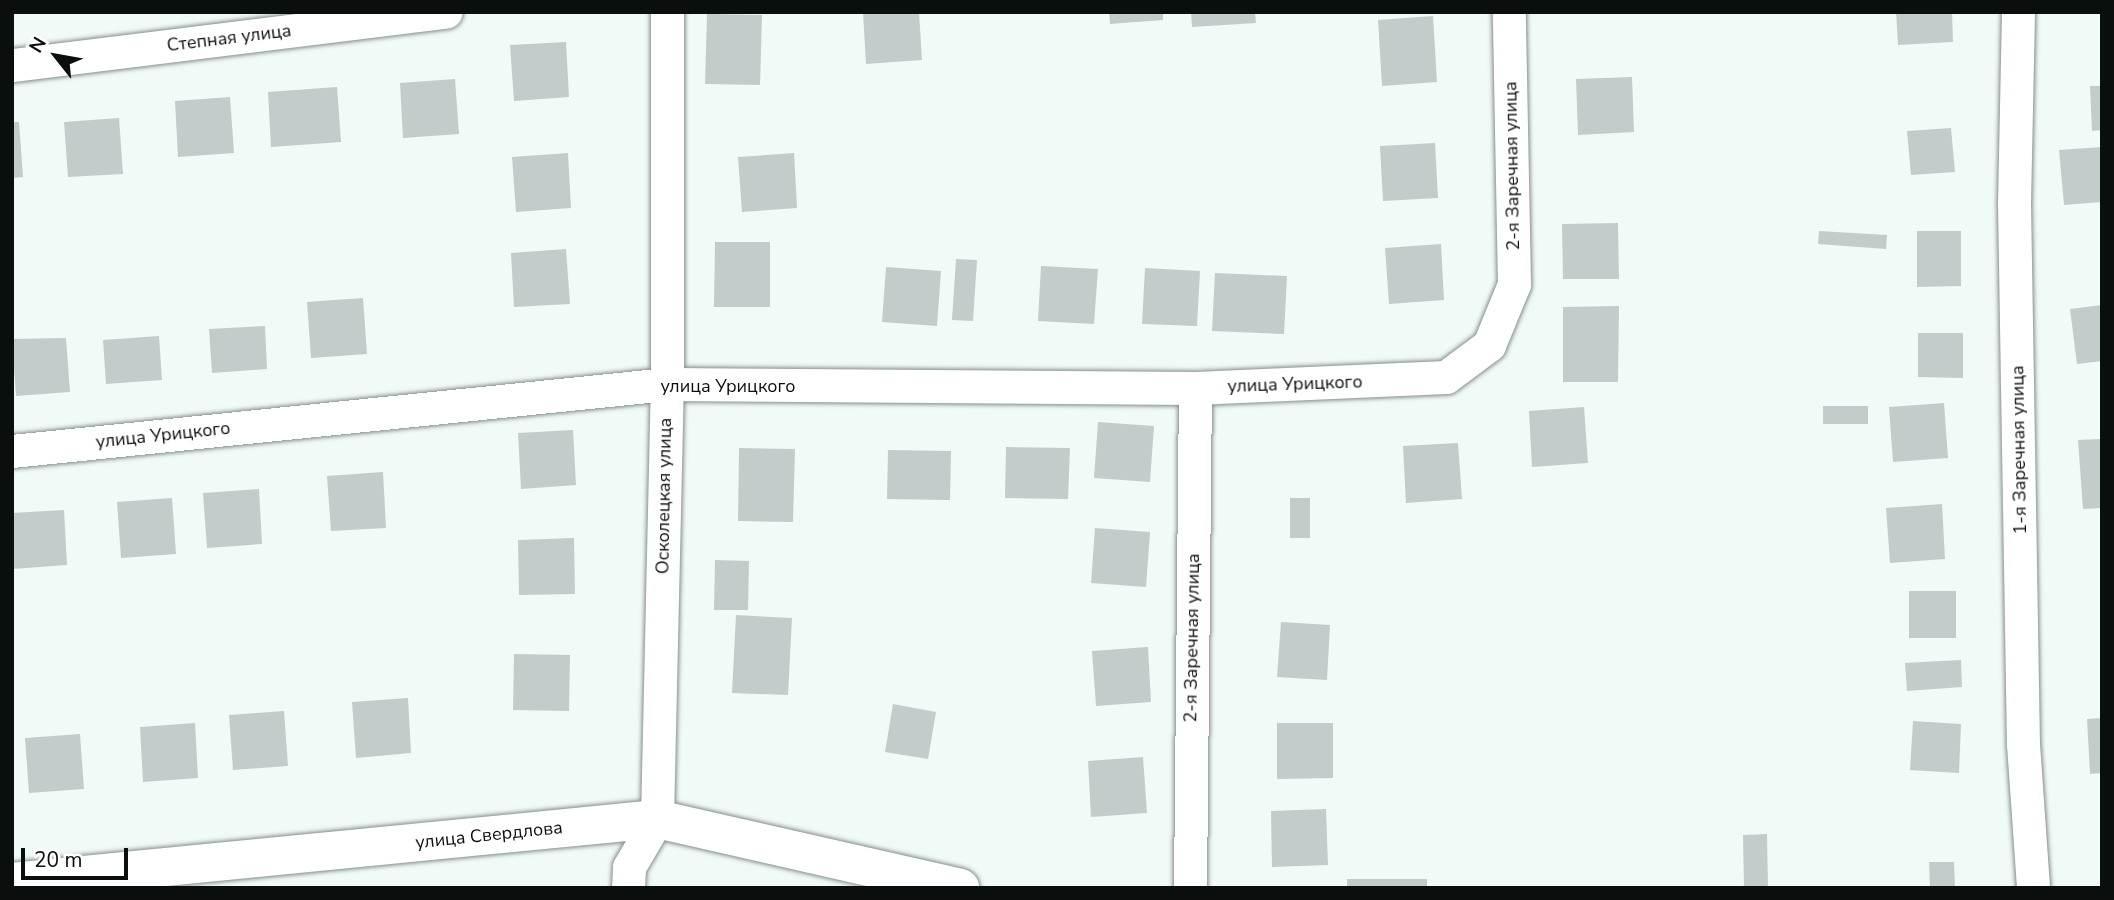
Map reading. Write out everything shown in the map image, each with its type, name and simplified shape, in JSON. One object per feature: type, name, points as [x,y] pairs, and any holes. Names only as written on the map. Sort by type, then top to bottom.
[{"type":"main road","name":"улица Свердлова","points":[[12,882],[657,819],[960,888]]},
{"type":"street","name":"Степная улица","points":[[12,65],[446,12]]},
{"type":"street","name":"Осколецкая улица","points":[[628,888],[629,867],[657,819],[667,384],[667,12]]},
{"type":"street","name":"2-я Заречная улица","points":[[1446,377],[1489,345],[1514,284],[1509,12]]},
{"type":"street","name":"1-я Заречная улица","points":[[2018,12],[2014,202],[2023,744],[2033,888]]},
{"type":"street","name":"улица Урицкого","points":[[12,450],[667,384],[1195,388],[1446,377]]},
{"type":"street","name":"2-я Заречная улица","points":[[1190,888],[1195,388]]},
{"type":"building","points":[[863,12],[919,12],[922,60],[866,64]]},
{"type":"building","points":[[1109,12],[1163,12],[1163,20],[1110,24]]},
{"type":"building","points":[[1191,12],[1255,12],[1256,23],[1192,27]]},
{"type":"building","points":[[1896,12],[1952,12],[1953,42],[1898,45]]},
{"type":"building","points":[[707,14],[762,15],[760,85],[705,84]]},
{"type":"building","points":[[1433,16],[1437,82],[1382,86],[1378,20]]},
{"type":"building","points":[[566,42],[569,97],[514,101],[510,45]]},
{"type":"building","points":[[1632,77],[1634,132],[1578,135],[1576,79]]},
{"type":"building","points":[[455,79],[459,134],[403,138],[400,83]]},
{"type":"building","points":[[2090,86],[2102,86],[2102,130],[2092,131]]},
{"type":"building","points":[[337,87],[341,142],[271,147],[268,92]]},
{"type":"building","points":[[230,97],[234,153],[178,157],[175,101]]},
{"type":"building","points":[[119,118],[123,174],[68,177],[64,122]]},
{"type":"building","points":[[12,122],[19,122],[23,177],[12,178]]},
{"type":"building","points":[[1951,128],[1955,172],[1911,175],[1907,131]]},
{"type":"building","points":[[1435,143],[1438,198],[1383,201],[1380,146]]},
{"type":"building","points":[[2102,147],[2102,202],[2064,205],[2059,150]]},
{"type":"building","points":[[568,153],[571,208],[516,212],[512,157]]},
{"type":"building","points":[[794,153],[797,208],[742,212],[738,157]]},
{"type":"building","points":[[1618,223],[1619,279],[1563,279],[1562,224]]},
{"type":"building","points":[[1819,231],[1887,235],[1886,249],[1818,244]]},
{"type":"building","points":[[1917,231],[1961,231],[1961,286],[1917,287]]},
{"type":"building","points":[[715,242],[770,242],[770,307],[714,307]]},
{"type":"building","points":[[1441,244],[1444,300],[1389,304],[1385,248]]},
{"type":"building","points":[[566,249],[570,304],[514,307],[511,253]]},
{"type":"building","points":[[956,259],[977,260],[973,321],[952,320]]},
{"type":"building","points":[[1041,266],[1098,269],[1094,324],[1038,321]]},
{"type":"building","points":[[886,267],[941,271],[937,326],[882,322]]},
{"type":"building","points":[[1145,268],[1200,271],[1197,326],[1142,324]]},
{"type":"building","points":[[1215,273],[1287,276],[1284,334],[1212,331]]},
{"type":"building","points":[[363,298],[367,354],[311,358],[307,302]]},
{"type":"building","points":[[2102,305],[2102,361],[2077,364],[2070,309]]},
{"type":"building","points":[[1619,306],[1618,382],[1563,382],[1563,307]]},
{"type":"building","points":[[265,326],[267,369],[212,373],[209,329]]},
{"type":"building","points":[[1918,333],[1963,333],[1963,378],[1918,377]]},
{"type":"building","points":[[159,336],[162,380],[106,384],[103,340]]},
{"type":"building","points":[[66,338],[70,392],[16,396],[12,339]]},
{"type":"building","points":[[1944,403],[1948,458],[1893,462],[1889,407]]},
{"type":"building","points":[[1823,406],[1868,406],[1868,424],[1823,424]]},
{"type":"building","points":[[1584,407],[1588,463],[1532,467],[1529,411]]},
{"type":"building","points":[[1098,422],[1154,426],[1150,482],[1094,478]]},
{"type":"building","points":[[573,430],[576,485],[521,489],[518,433]]},
{"type":"building","points":[[2102,439],[2102,508],[2083,509],[2078,440]]},
{"type":"building","points":[[1458,443],[1462,499],[1406,503],[1403,446]]},
{"type":"building","points":[[1006,447],[1070,448],[1068,499],[1005,498]]},
{"type":"building","points":[[739,448],[795,449],[793,522],[738,521]]},
{"type":"building","points":[[888,450],[951,451],[950,500],[887,499]]},
{"type":"building","points":[[383,472],[386,528],[331,531],[327,476]]},
{"type":"building","points":[[259,489],[262,544],[207,548],[203,493]]},
{"type":"building","points":[[172,498],[176,554],[121,558],[117,502]]},
{"type":"building","points":[[1290,498],[1310,498],[1310,538],[1290,538]]},
{"type":"building","points":[[1942,504],[1945,559],[1890,563],[1886,508]]},
{"type":"building","points":[[64,510],[67,565],[12,569],[12,513]]},
{"type":"building","points":[[1095,528],[1150,532],[1146,587],[1091,583]]},
{"type":"building","points":[[574,538],[575,594],[519,595],[518,540]]},
{"type":"building","points":[[715,560],[749,561],[748,610],[714,610]]},
{"type":"building","points":[[1909,591],[1956,591],[1956,638],[1909,638]]},
{"type":"building","points":[[736,615],[792,618],[788,695],[732,693]]},
{"type":"building","points":[[1281,622],[1330,625],[1327,680],[1277,677]]},
{"type":"building","points":[[1148,647],[1151,702],[1096,706],[1092,651]]},
{"type":"building","points":[[514,654],[570,655],[569,711],[513,710]]},
{"type":"building","points":[[1961,660],[1962,687],[1907,691],[1905,663]]},
{"type":"building","points":[[408,698],[411,753],[356,758],[352,702]]},
{"type":"building","points":[[893,704],[936,712],[928,759],[885,752]]},
{"type":"building","points":[[284,711],[288,766],[233,770],[229,715]]},
{"type":"building","points":[[2102,718],[2102,773],[2090,774],[2087,719]]},
{"type":"building","points":[[1913,721],[1961,724],[1959,773],[1910,770]]},
{"type":"building","points":[[195,723],[198,778],[143,782],[140,727]]},
{"type":"building","points":[[1277,723],[1333,723],[1333,778],[1277,779]]},
{"type":"building","points":[[80,734],[84,789],[29,793],[25,738]]},
{"type":"building","points":[[1143,757],[1147,813],[1091,817],[1088,761]]},
{"type":"building","points":[[1326,809],[1328,865],[1272,867],[1271,811]]},
{"type":"building","points":[[1767,834],[1768,888],[1744,888],[1743,835]]},
{"type":"building","points":[[1929,862],[1954,862],[1955,888],[1930,888]]},
{"type":"building","points":[[1347,879],[1427,879],[1427,888],[1347,888]]}]
